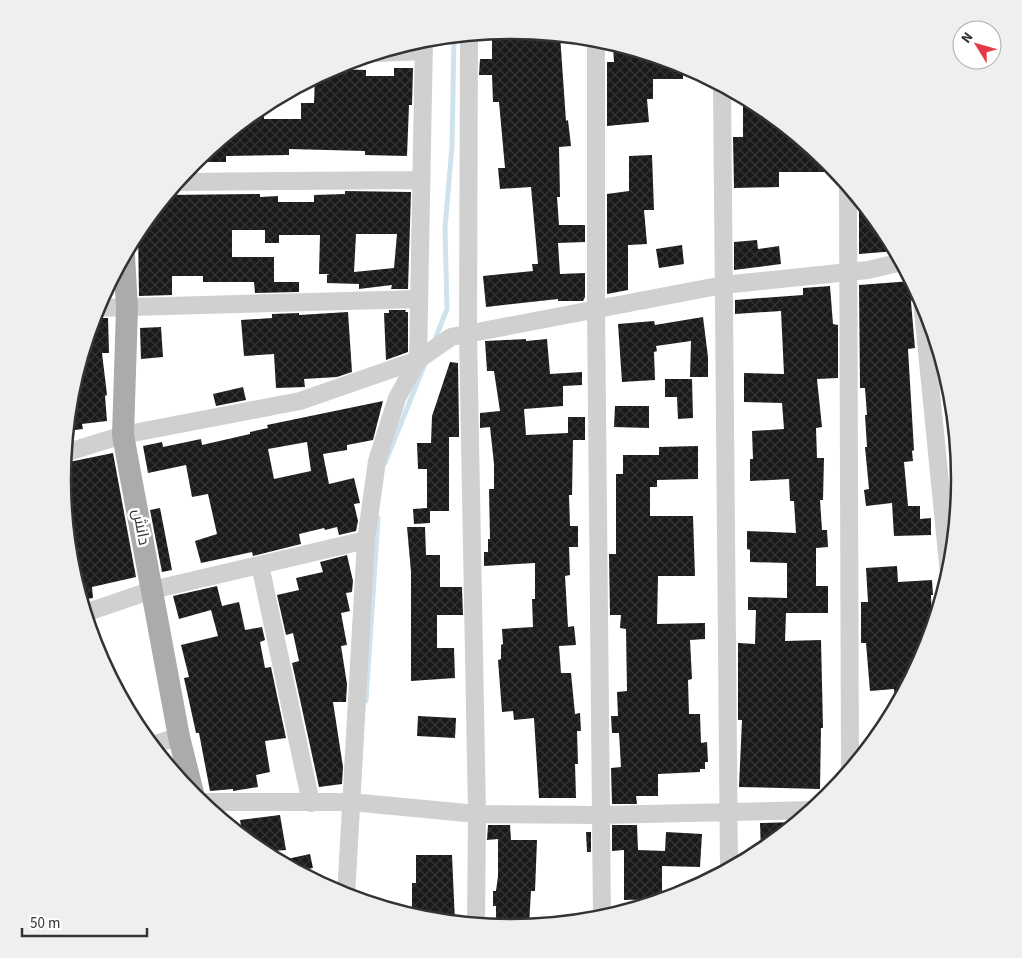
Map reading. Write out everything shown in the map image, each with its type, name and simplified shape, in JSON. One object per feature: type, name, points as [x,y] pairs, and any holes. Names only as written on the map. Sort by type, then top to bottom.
[{"type":"main road","name":"دانش","points":[[125,268],[127,308],[123,435],[179,736],[190,779]]},
{"type":"street","points":[[469,41],[459,335],[477,814],[476,917]]},
{"type":"street","points":[[347,887],[366,540],[377,462],[397,398],[418,360],[424,47]]},
{"type":"street","points":[[596,47],[596,308],[602,910]]},
{"type":"street","points":[[722,93],[729,861]]},
{"type":"street","points":[[187,182],[421,180]]},
{"type":"street","points":[[848,196],[850,759]]},
{"type":"street","points":[[72,451],[123,435],[300,401],[418,360],[459,335],[723,285],[868,270],[895,264]]},
{"type":"street","points":[[105,308],[419,299]]},
{"type":"street","points":[[925,328],[946,543]]},
{"type":"street","points":[[91,611],[152,590],[366,540]]},
{"type":"street","points":[[260,565],[311,802]]},
{"type":"street","points":[[159,743],[179,736]]},
{"type":"street","points":[[213,802],[352,802],[477,814],[601,815],[800,810]]},
{"type":"building","points":[[520,39],[561,42],[566,121],[568,120],[571,146],[559,147],[560,197],[557,197],[559,225],[585,225],[585,242],[558,243],[560,274],[585,273],[585,297],[583,301],[558,301],[558,299],[486,307],[483,276],[533,271],[532,264],[538,264],[531,187],[500,189],[498,168],[505,168],[499,102],[493,102],[492,75],[479,75],[480,59],[492,59],[492,40]]},
{"type":"building","points":[[613,51],[653,62],[679,72],[683,74],[683,79],[653,79],[653,99],[647,99],[649,122],[607,126],[607,62],[614,62]]},
{"type":"building","points":[[394,68],[413,68],[412,105],[409,105],[407,156],[365,155],[365,151],[289,149],[289,155],[226,156],[226,162],[206,162],[264,114],[264,119],[301,119],[301,103],[314,103],[316,84],[349,70],[366,70],[366,76],[394,76]]},
{"type":"building","points":[[743,105],[801,148],[824,172],[779,172],[779,187],[734,188],[733,137],[743,137]]},
{"type":"building","points":[[652,155],[654,210],[644,210],[647,244],[628,245],[628,290],[607,294],[607,194],[629,191],[629,156]]},
{"type":"building","points":[[345,191],[411,192],[408,289],[391,289],[392,285],[359,289],[359,284],[327,283],[327,275],[330,274],[319,274],[320,235],[279,235],[279,243],[265,243],[265,230],[232,230],[232,257],[274,257],[274,282],[299,282],[299,292],[255,293],[254,282],[203,282],[203,276],[172,276],[172,295],[139,296],[138,245],[175,195],[260,194],[260,197],[278,196],[278,202],[314,202],[314,195],[345,194]],"holes":[[[356,234],[397,234],[394,268],[354,272]]]},
{"type":"building","points":[[859,210],[888,252],[859,254]]},
{"type":"building","points":[[757,240],[758,249],[779,246],[781,264],[734,270],[734,242]]},
{"type":"building","points":[[682,245],[684,264],[659,268],[656,249]]},
{"type":"building","points":[[905,282],[912,299],[911,302],[915,348],[908,349],[914,450],[912,451],[913,461],[904,462],[908,506],[920,506],[920,519],[931,518],[931,535],[894,536],[892,503],[866,506],[864,490],[869,489],[865,447],[867,447],[865,415],[867,415],[865,388],[860,388],[859,285]]},
{"type":"building","points":[[830,286],[833,324],[838,325],[838,378],[817,379],[822,427],[816,428],[817,458],[824,458],[823,500],[820,500],[822,530],[827,530],[828,547],[816,548],[816,586],[828,586],[828,613],[786,613],[785,641],[821,640],[823,728],[821,728],[820,789],[739,787],[742,720],[738,720],[738,643],[755,644],[756,610],[748,610],[748,597],[787,598],[787,563],[750,562],[750,550],[747,549],[747,531],[796,533],[794,501],[790,501],[789,479],[750,481],[750,459],[753,459],[752,431],[784,429],[782,403],[744,402],[744,373],[784,374],[781,311],[735,314],[735,300],[803,295],[803,288]]},
{"type":"building","points":[[389,310],[406,310],[405,312],[408,312],[408,352],[386,360],[384,313],[389,313]]},
{"type":"building","points":[[348,312],[352,372],[337,377],[304,379],[305,387],[276,388],[274,354],[244,356],[241,320],[272,318],[272,314],[299,313],[299,315]]},
{"type":"building","points":[[703,317],[708,357],[708,377],[690,377],[691,341],[656,346],[657,351],[654,352],[655,380],[622,382],[618,324],[654,321],[655,325]]},
{"type":"building","points":[[101,318],[108,318],[109,353],[102,353],[107,395],[105,396],[107,421],[82,424],[83,429],[74,430],[79,393],[94,337]]},
{"type":"building","points":[[161,327],[163,357],[141,359],[140,328]]},
{"type":"building","points":[[526,339],[526,341],[547,339],[550,374],[582,372],[582,385],[563,386],[563,406],[524,409],[526,435],[568,433],[568,417],[585,417],[585,440],[573,440],[572,495],[569,495],[570,526],[578,526],[578,547],[569,547],[570,575],[565,576],[568,627],[574,626],[576,645],[559,646],[561,673],[571,673],[575,714],[580,713],[581,731],[577,731],[578,764],[575,764],[576,798],[539,798],[534,718],[514,720],[513,711],[502,712],[498,660],[501,659],[501,645],[503,644],[502,629],[533,627],[532,599],[535,599],[535,563],[484,566],[484,552],[488,552],[488,539],[490,539],[489,489],[494,489],[494,464],[490,427],[480,428],[480,413],[500,411],[494,371],[487,371],[485,341]]},
{"type":"building","points":[[450,362],[458,363],[459,437],[449,437],[449,511],[430,511],[430,523],[414,524],[413,509],[427,508],[427,469],[418,469],[417,443],[431,443],[432,416]]},
{"type":"building","points":[[665,379],[692,379],[693,418],[678,419],[677,397],[665,397]]},
{"type":"building","points":[[243,387],[246,400],[216,406],[213,394]]},
{"type":"building","points":[[383,401],[373,440],[347,445],[347,450],[323,454],[329,484],[354,478],[360,503],[354,504],[358,521],[356,531],[339,535],[337,527],[325,530],[324,528],[299,534],[301,544],[253,556],[252,552],[201,563],[195,541],[217,534],[208,494],[192,497],[186,465],[148,473],[143,446],[162,442],[163,447],[201,439],[202,445],[250,434],[250,432],[268,428],[267,425]],"holes":[[[307,442],[311,471],[274,479],[268,449]]]},
{"type":"building","points":[[615,406],[649,406],[649,428],[614,427]]},
{"type":"building","points":[[698,446],[698,479],[657,480],[657,487],[650,487],[650,516],[693,516],[695,576],[658,576],[657,624],[705,623],[705,639],[690,640],[692,679],[688,680],[689,714],[700,714],[701,743],[707,742],[708,762],[705,762],[705,769],[700,769],[700,772],[658,774],[658,796],[636,796],[637,804],[612,804],[611,768],[621,767],[619,733],[612,733],[611,716],[618,716],[617,692],[627,691],[626,629],[620,628],[621,615],[610,615],[609,554],[616,554],[616,474],[623,474],[623,455],[659,455],[659,447]]},
{"type":"building","points":[[113,453],[136,577],[92,587],[93,598],[88,599],[79,565],[75,536],[72,508],[72,461]]},
{"type":"building","points":[[160,508],[172,570],[162,572],[150,510]]},
{"type":"building","points":[[407,527],[425,527],[426,555],[440,555],[440,587],[462,587],[463,615],[437,615],[437,648],[454,648],[455,678],[411,681],[411,572]]},
{"type":"building","points":[[347,555],[353,581],[352,592],[346,593],[350,611],[341,613],[347,645],[341,646],[347,684],[346,702],[333,702],[343,767],[342,784],[319,787],[292,663],[299,661],[293,633],[286,635],[277,595],[299,590],[296,578],[323,572],[320,562]]},
{"type":"building","points":[[897,566],[898,582],[932,580],[933,595],[931,595],[931,609],[928,621],[906,674],[895,694],[894,689],[870,691],[866,643],[861,643],[861,602],[868,602],[866,568]]},
{"type":"building","points":[[217,586],[222,606],[239,602],[245,630],[262,627],[265,640],[260,642],[265,668],[271,667],[286,738],[265,741],[270,772],[256,775],[258,787],[233,791],[233,789],[210,791],[199,733],[196,733],[184,678],[189,677],[181,645],[218,636],[211,610],[179,619],[173,596]]},
{"type":"building","points":[[418,716],[456,718],[455,738],[417,736]]},
{"type":"building","points":[[280,815],[286,850],[276,851],[266,845],[241,826],[240,820]]},
{"type":"building","points":[[786,822],[761,842],[760,823]]},
{"type":"building","points":[[488,825],[510,825],[511,840],[537,840],[535,891],[531,891],[529,918],[496,918],[496,906],[493,906],[493,891],[496,891],[498,876],[498,839],[487,840]]},
{"type":"building","points":[[612,825],[637,825],[638,850],[665,851],[666,832],[702,834],[700,867],[662,866],[662,893],[641,900],[624,900],[624,850],[612,851]]},
{"type":"building","points":[[586,832],[591,832],[591,852],[587,852]]},
{"type":"building","points":[[310,854],[313,868],[307,869],[289,859]]},
{"type":"building","points":[[416,855],[452,855],[455,915],[412,908],[412,883],[416,883]]},
{"type":"waterway","points":[[434,342],[447,309],[445,228],[452,146],[454,43]]},
{"type":"waterway","points":[[385,463],[424,366]]},
{"type":"waterway","points":[[366,701],[378,518]]}]
